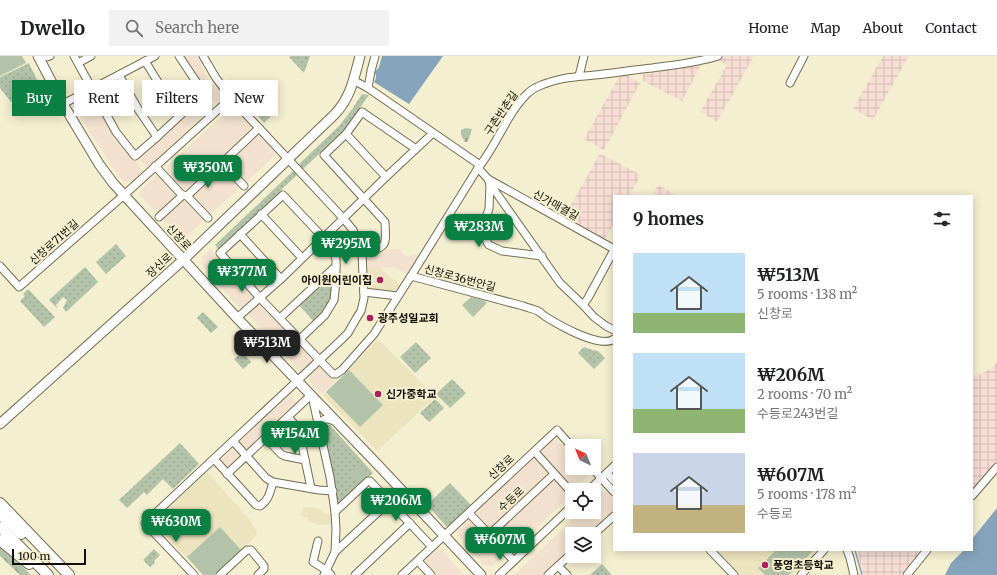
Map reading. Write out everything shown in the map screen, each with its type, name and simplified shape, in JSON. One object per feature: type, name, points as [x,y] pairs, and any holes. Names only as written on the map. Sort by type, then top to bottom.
[{"type":"highway","points":[[0,503],[69,575]]},
{"type":"highway","points":[[0,514],[62,575]]},
{"type":"highway","points":[[0,527],[48,575]]},
{"type":"highway","points":[[0,540],[41,575]]},
{"type":"main road","name":"신창로","points":[[45,56],[54,80]]},
{"type":"main road","name":"장신로","points":[[0,424],[183,260],[341,108],[347,99],[360,56]]},
{"type":"main road","name":"신창로","points":[[66,109],[99,164],[113,183],[183,260],[480,575]]},
{"type":"street","points":[[87,80],[76,59],[91,56]]},
{"type":"street","points":[[109,80],[155,56]]},
{"type":"street","points":[[179,56],[195,80]]},
{"type":"street","points":[[203,56],[220,83]]},
{"type":"street","points":[[368,88],[375,56]]},
{"type":"street","points":[[579,76],[584,56]]},
{"type":"street","name":"구촌반촌길","points":[[479,166],[522,100],[530,91],[539,86],[554,80],[677,65],[701,61],[718,56]]},
{"type":"street","points":[[790,83],[804,56]]},
{"type":"street","points":[[145,61],[157,80]]},
{"type":"street","points":[[118,75],[157,137]]},
{"type":"street","name":"신가매결길","points":[[353,80],[368,88],[479,166],[560,283],[583,304],[594,317],[613,330]]},
{"type":"street","name":"신창로71번길","points":[[0,266],[20,287],[220,108]]},
{"type":"street","points":[[362,253],[381,248],[386,242],[385,222],[324,154],[346,134],[362,112],[416,149]]},
{"type":"street","points":[[107,116],[116,132],[135,156],[179,116]]},
{"type":"street","points":[[194,575],[146,523],[320,361],[348,333],[361,311],[364,298],[362,253],[352,230],[343,218],[248,116]]},
{"type":"street","points":[[159,217],[220,165],[259,128]]},
{"type":"street","points":[[238,318],[281,279],[433,133]]},
{"type":"street","points":[[346,134],[386,177]]},
{"type":"street","points":[[220,165],[225,166],[244,186]]},
{"type":"street","points":[[155,166],[208,218]]},
{"type":"street","points":[[410,276],[479,166]]},
{"type":"street","points":[[489,182],[489,209],[483,225],[486,242],[502,251],[542,256]]},
{"type":"street","name":"신가매결길","points":[[489,182],[613,248]]},
{"type":"street","points":[[300,339],[326,315],[334,300],[336,260],[330,245],[283,195],[220,254],[320,361]]},
{"type":"street","points":[[261,214],[302,258]]},
{"type":"street","points":[[240,234],[281,279]]},
{"type":"street","points":[[583,304],[588,298],[613,251]]},
{"type":"street","points":[[280,318],[336,266]]},
{"type":"street","name":"신창로36번안길","points":[[320,361],[333,374],[339,373],[374,334],[410,276],[524,306],[538,311],[571,332],[596,341],[613,341]]},
{"type":"street","points":[[364,292],[398,296]]},
{"type":"street","points":[[227,474],[311,395],[333,491],[335,512],[335,552],[327,573],[313,562],[318,541]]},
{"type":"street","points":[[290,415],[299,431],[311,488]]},
{"type":"street","points":[[320,429],[320,422],[327,418],[336,422]]},
{"type":"street","name":"신창로","points":[[444,536],[557,430],[565,439]]},
{"type":"street","points":[[266,438],[281,454],[290,458],[305,460]]},
{"type":"street","points":[[233,441],[266,478],[273,482],[333,491]]},
{"type":"street","points":[[535,452],[565,486]]},
{"type":"street","points":[[214,459],[256,505],[260,506],[265,503],[269,497],[273,482]]},
{"type":"street","points":[[596,483],[613,467]]},
{"type":"street","points":[[973,495],[997,467]]},
{"type":"street","points":[[601,473],[613,480]]},
{"type":"street","name":"수등로","points":[[490,534],[554,474]]},
{"type":"street","points":[[604,475],[613,490]]},
{"type":"street","points":[[335,512],[370,481],[432,547]]},
{"type":"street","points":[[335,552],[401,491]]},
{"type":"street","points":[[469,513],[514,561]]},
{"type":"street","points":[[499,575],[565,513]]},
{"type":"street","points":[[601,528],[613,517]]},
{"type":"street","points":[[355,575],[410,523]]},
{"type":"street","points":[[402,575],[444,536]]},
{"type":"street","points":[[220,575],[247,550],[250,550],[264,566],[264,569],[258,575]]},
{"type":"street","points":[[711,551],[734,575]]},
{"type":"street","points":[[801,575],[823,551]]},
{"type":"street","points":[[847,551],[854,575]]},
{"type":"street","points":[[907,575],[926,551]]},
{"type":"street","points":[[418,560],[431,575]]},
{"type":"street","points":[[548,575],[565,560]]},
{"type":"street","points":[[558,566],[567,575]]},
{"type":"shaded area","points":[[182,56],[197,56],[209,80],[197,80]]},
{"type":"shaded area","points":[[727,56],[754,56],[717,122],[700,112],[727,65],[719,60]]},
{"type":"shaded area","points":[[883,56],[908,57],[873,120],[853,109]]},
{"type":"shaded area","points":[[700,65],[682,101],[643,81],[643,74]]},
{"type":"shaded area","points":[[627,75],[641,84],[639,85],[604,150],[584,139],[619,77]]},
{"type":"shaded area","points":[[212,84],[220,91],[220,100],[216,104],[212,100]]},
{"type":"shaded area","points":[[80,116],[104,116],[126,149],[143,171],[132,181],[124,182]]},
{"type":"shaded area","points":[[183,116],[202,116],[147,168],[138,158]]},
{"type":"shaded area","points":[[222,116],[242,116],[251,126],[250,131],[187,189],[184,189],[167,171],[167,166]]},
{"type":"shaded area","points":[[257,136],[260,137],[275,152],[275,155],[244,184],[226,165]]},
{"type":"shaded area","points":[[601,154],[641,175],[630,195],[613,195],[613,225],[604,241],[563,219],[599,155]]},
{"type":"shaded area","points":[[222,166],[241,186],[209,216],[190,196]]},
{"type":"shaded area","points":[[156,176],[160,177],[179,198],[160,216],[140,195],[140,191]]},
{"type":"shaded area","points":[[658,185],[677,195],[653,195]]},
{"type":"shaded area","points":[[182,198],[184,201],[187,198],[206,218],[186,237],[180,237],[161,217]]},
{"type":"shaded area","points":[[211,249],[256,297],[246,309],[241,309],[202,266],[203,256]]},
{"type":"shaded area","points":[[401,249],[401,252],[405,256],[411,256],[414,254],[419,256],[409,275],[391,267],[366,268],[365,255],[382,250]]},
{"type":"shaded area","name":"아이원어린이집","points":[[366,268],[380,268],[401,285],[393,292],[371,289],[367,284]]},
{"type":"shaded area","points":[[261,303],[312,357],[312,362],[302,372],[300,372],[287,357],[284,350],[249,315],[249,312]]},
{"type":"shaded area","name":"신가중학교","points":[[378,339],[435,397],[377,451],[323,395]]},
{"type":"shaded area","points":[[997,362],[997,462],[973,491],[973,376],[983,373],[992,368]]},
{"type":"shaded area","points":[[319,367],[321,367],[335,382],[322,394],[309,381],[309,377]]},
{"type":"shaded area","points":[[290,395],[298,404],[249,450],[244,450],[240,446],[240,441]]},
{"type":"shaded area","points":[[552,439],[556,439],[565,449],[565,475],[587,475],[587,477],[580,483],[566,483],[539,453],[539,451]]},
{"type":"shaded area","points":[[233,449],[236,449],[241,457],[228,469],[218,463]]},
{"type":"shaded area","points":[[532,458],[535,458],[548,472],[548,476],[492,528],[488,528],[475,514],[475,511]]},
{"type":"shaded area","points":[[207,472],[250,520],[257,535],[214,575],[203,575],[153,522]]},
{"type":"shaded area","points":[[553,481],[557,481],[565,490],[565,501],[513,550],[509,550],[497,536],[497,533]]},
{"type":"shaded area","points":[[602,492],[606,492],[613,500],[613,511],[596,527],[565,527],[574,519],[601,519]]},
{"type":"shaded area","points":[[303,507],[316,508],[322,510],[325,514],[331,514],[331,524],[320,525],[307,521],[308,517],[301,516]]},
{"type":"shaded area","points":[[469,520],[472,520],[502,552],[501,557],[492,566],[485,565],[457,534],[457,531]]},
{"type":"shaded area","points":[[565,527],[565,556],[545,575],[514,575]]},
{"type":"shaded area","points":[[438,549],[441,549],[464,575],[437,575],[426,563],[426,560]]},
{"type":"shaded area","name":"풍영초등학교","points":[[714,551],[816,551],[794,575],[736,575]]},
{"type":"shaded area","points":[[857,551],[923,551],[903,575],[863,575]]},
{"type":"green space","points":[[0,56],[22,56],[26,63],[0,76]]},
{"type":"green space","points":[[310,56],[304,73],[289,57]]},
{"type":"green space","points":[[29,63],[37,80],[12,80],[11,102],[0,88],[0,77]]},
{"type":"green space","points":[[362,94],[369,95],[342,133],[303,169],[299,164],[339,126]]},
{"type":"green space","points":[[258,116],[271,116],[264,123]]},
{"type":"green space","points":[[466,128],[472,129],[467,142],[465,142],[461,135],[461,130]]},
{"type":"green space","points":[[293,171],[297,175],[219,250],[215,245]]},
{"type":"green space","points":[[116,244],[126,256],[106,274],[96,262]]},
{"type":"green space","points":[[85,267],[98,282],[66,312],[63,308],[67,300],[63,297],[56,305],[58,309],[49,300]]},
{"type":"green space","points":[[328,277],[332,277],[333,280],[332,300],[326,311],[315,323],[298,304]]},
{"type":"green space","points":[[28,289],[55,317],[44,327],[20,301],[25,296],[23,294]]},
{"type":"green space","points":[[471,297],[483,300],[487,303],[473,317],[462,305]]},
{"type":"green space","points":[[203,312],[218,327],[211,333],[197,318]]},
{"type":"green space","points":[[416,342],[431,358],[415,373],[400,357]]},
{"type":"green space","points":[[584,347],[598,351],[605,358],[594,369],[578,353]]},
{"type":"green space","points":[[242,352],[251,362],[243,369],[234,359]]},
{"type":"green space","points":[[349,370],[383,405],[360,427],[326,392]]},
{"type":"green space","points":[[452,379],[466,393],[450,408],[436,394]]},
{"type":"green space","points":[[435,399],[444,408],[429,422],[420,413]]},
{"type":"green space","points":[[325,423],[330,425],[373,473],[339,503],[336,498],[323,431]]},
{"type":"green space","points":[[180,443],[199,464],[173,489],[163,479],[147,495],[144,492],[127,508],[119,500]]},
{"type":"green space","points":[[359,465],[369,475],[359,485],[349,474]]},
{"type":"green space","points":[[450,483],[471,505],[450,526],[446,526],[427,505]]},
{"type":"green space","points":[[220,527],[241,550],[214,575],[203,575],[187,557]]},
{"type":"green space","points":[[0,545],[31,575],[20,575],[0,556]]},
{"type":"green space","points":[[154,549],[160,555],[154,561],[155,563],[150,567],[143,560]]},
{"type":"green space","points":[[775,551],[813,551],[789,575],[765,575],[758,568]]},
{"type":"green space","points":[[602,564],[612,575],[590,575]]},
{"type":"water","points":[[382,56],[443,56],[409,104],[374,82],[376,78],[375,72],[379,67]]},
{"type":"water","points":[[997,508],[997,575],[945,575],[951,563],[963,551],[973,551],[973,538]]},
{"type":"waterway","points":[[855,551],[862,575]]},
{"type":"place","name":"아이원어린이집","points":[[380,280]]},
{"type":"place","name":"광주성일교회","points":[[370,318]]},
{"type":"place","name":"신가중학교","points":[[378,394]]},
{"type":"place","name":"풍영초등학교","points":[[765,565]]}]
